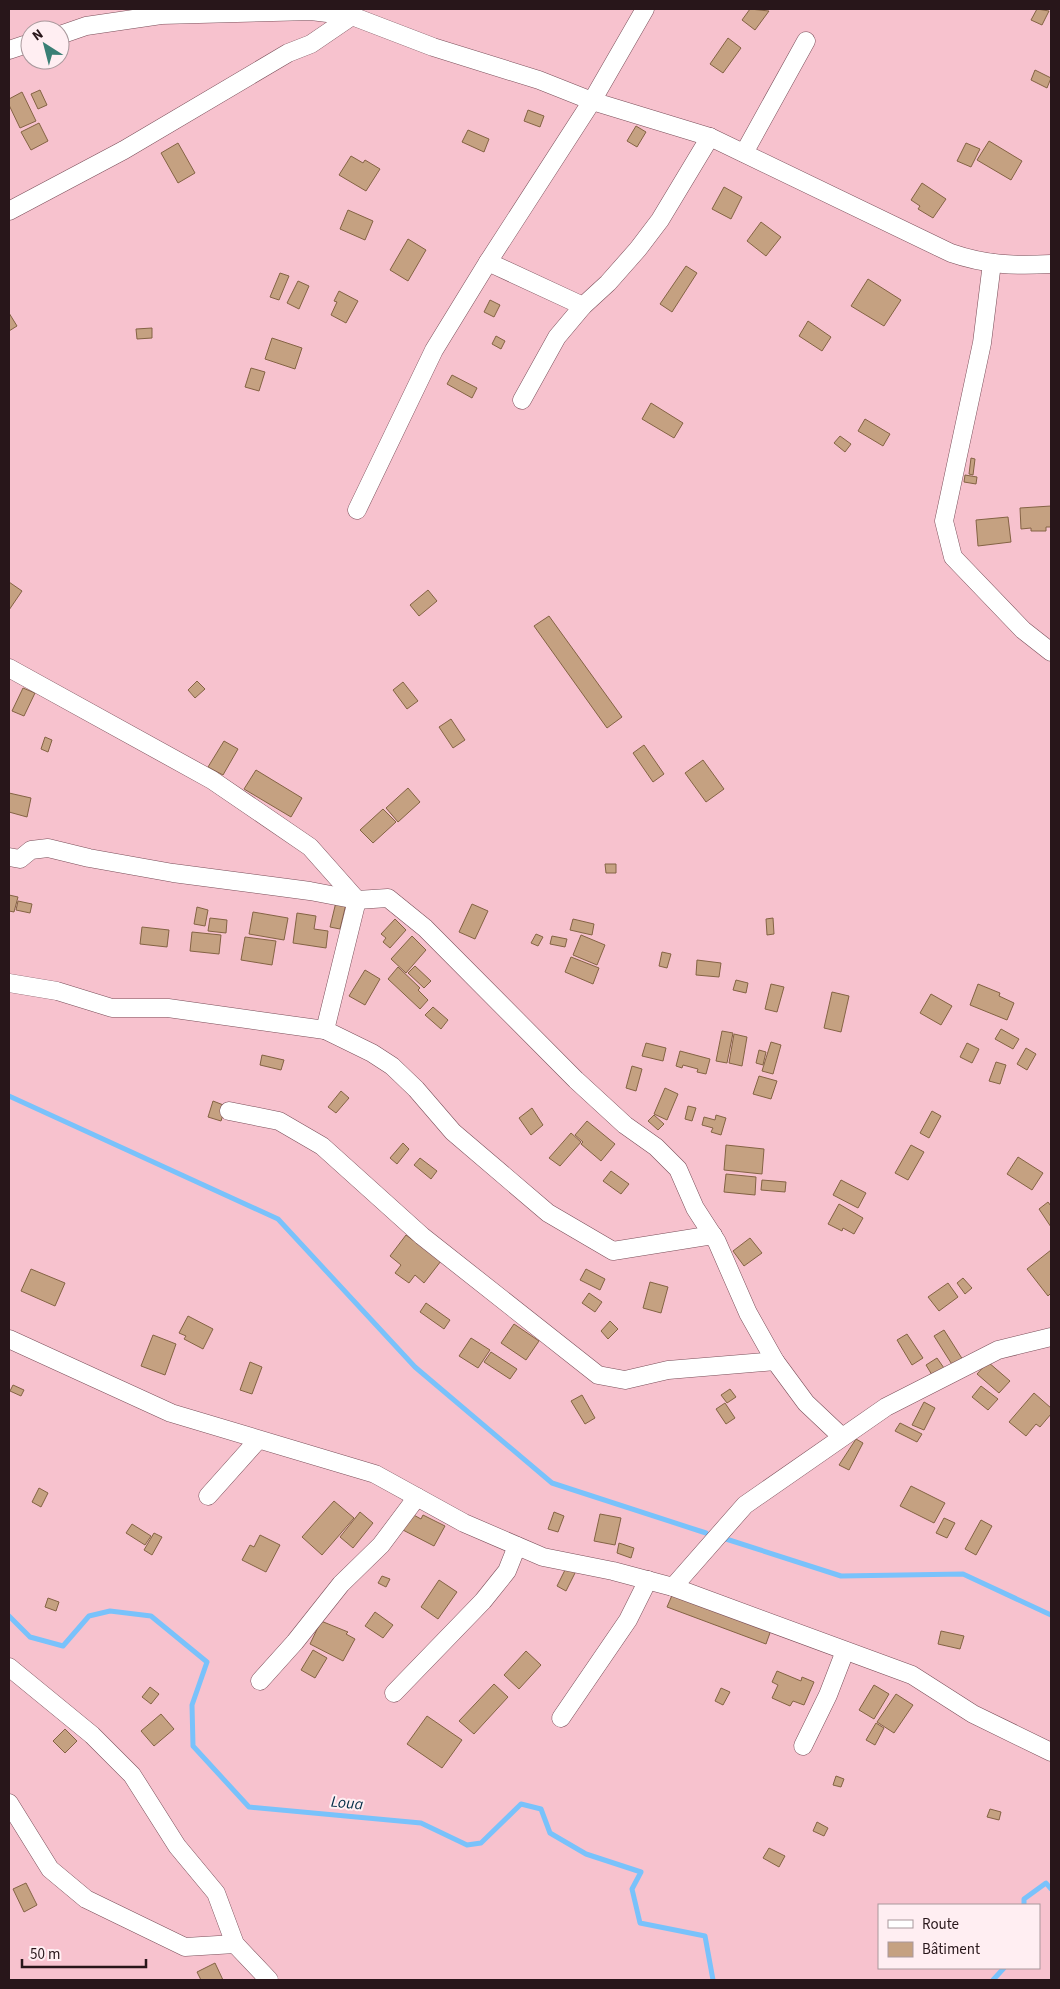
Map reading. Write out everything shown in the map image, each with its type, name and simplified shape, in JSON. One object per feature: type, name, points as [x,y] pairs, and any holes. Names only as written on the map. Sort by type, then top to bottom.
[{"type":"street","points":[[357,510],[434,350],[488,262],[592,101],[646,9]]},
{"type":"street","points":[[70,32],[86,26],[161,15],[308,10],[353,12],[434,47],[539,80],[592,101],[710,137],[951,253],[979,263],[1023,266],[1051,264]]},
{"type":"street","points":[[9,211],[124,150],[288,53],[312,44],[353,12]]},
{"type":"street","points":[[744,153],[806,41]]},
{"type":"street","points":[[522,400],[557,337],[583,306],[608,283],[660,220],[710,137]]},
{"type":"street","points":[[488,262],[583,306]]},
{"type":"street","points":[[992,264],[982,343],[944,521],[953,557],[1023,630],[1051,652]]},
{"type":"street","points":[[9,668],[212,780],[310,847],[357,900]]},
{"type":"street","points":[[9,857],[20,859],[30,850],[48,848],[89,858],[173,873],[302,890],[357,900],[388,898],[425,928],[576,1080],[625,1125],[656,1147],[678,1169],[695,1208],[713,1235],[748,1313],[776,1361],[806,1403],[842,1437]]},
{"type":"street","points":[[325,1030],[357,900]]},
{"type":"street","points":[[9,983],[57,991],[112,1008],[168,1008],[325,1030],[372,1053],[392,1066],[416,1089],[453,1132],[548,1213],[607,1248],[613,1251],[713,1235]]},
{"type":"street","points":[[229,1111],[279,1121],[322,1146],[422,1236],[598,1375],[625,1380],[668,1370],[776,1361]]},
{"type":"street","points":[[673,1587],[745,1505],[842,1437],[886,1408],[998,1350],[1051,1337]]},
{"type":"street","points":[[9,1339],[171,1413],[375,1474],[464,1523],[542,1557],[673,1587],[912,1674],[972,1714],[1051,1752]]},
{"type":"street","points":[[208,1496],[258,1440]]},
{"type":"street","points":[[260,1681],[295,1642],[341,1584],[381,1545],[417,1497]]},
{"type":"street","points":[[394,1693],[483,1601],[507,1571],[517,1546]]},
{"type":"street","points":[[562,1718],[628,1620],[648,1580]]},
{"type":"street","points":[[803,1746],[828,1695],[846,1651]]},
{"type":"street","points":[[9,1667],[92,1735],[132,1775],[177,1846],[216,1892],[235,1944],[269,1980]]},
{"type":"street","points":[[9,1802],[50,1868],[86,1899],[185,1947],[235,1944]]},
{"type":"building","points":[[750,9],[769,11],[755,30],[742,20]]},
{"type":"building","points":[[1037,9],[1049,11],[1042,25],[1031,20]]},
{"type":"building","points":[[728,38],[741,48],[723,73],[710,64]]},
{"type":"building","points":[[1035,70],[1051,78],[1047,88],[1031,80]]},
{"type":"building","points":[[40,90],[47,105],[38,109],[31,94]]},
{"type":"building","points":[[22,92],[36,121],[20,128],[9,105],[9,99]]},
{"type":"building","points":[[528,110],[544,116],[540,127],[524,121]]},
{"type":"building","points":[[39,123],[48,141],[31,150],[21,132]]},
{"type":"building","points":[[636,126],[646,132],[637,147],[627,141]]},
{"type":"building","points":[[468,130],[489,139],[484,152],[462,142]]},
{"type":"building","points":[[989,141],[1022,161],[1011,180],[977,160]]},
{"type":"building","points":[[178,143],[195,173],[178,183],[161,153]]},
{"type":"building","points":[[966,143],[980,149],[971,167],[957,161]]},
{"type":"building","points":[[351,156],[363,163],[365,160],[380,169],[366,191],[339,175]]},
{"type":"building","points":[[922,183],[946,199],[933,218],[918,209],[920,206],[911,200]]},
{"type":"building","points":[[724,187],[742,197],[731,219],[712,209]]},
{"type":"building","points":[[348,210],[373,221],[365,240],[340,229]]},
{"type":"building","points":[[761,222],[781,237],[766,256],[747,241]]},
{"type":"building","points":[[408,239],[426,250],[408,281],[390,270]]},
{"type":"building","points":[[686,266],[697,273],[672,312],[660,304]]},
{"type":"building","points":[[280,273],[289,276],[279,300],[270,297]]},
{"type":"building","points":[[868,279],[901,300],[884,326],[851,306]]},
{"type":"building","points":[[298,281],[309,286],[299,309],[287,303]]},
{"type":"building","points":[[339,291],[358,301],[346,323],[331,315],[337,302],[334,301]]},
{"type":"building","points":[[490,300],[500,305],[494,317],[484,312]]},
{"type":"building","points":[[9,313],[17,326],[9,331]]},
{"type":"building","points":[[808,321],[831,337],[822,351],[799,336]]},
{"type":"building","points":[[152,328],[152,338],[137,339],[136,329]]},
{"type":"building","points":[[496,336],[505,341],[501,349],[492,344]]},
{"type":"building","points":[[272,338],[302,348],[295,369],[265,359]]},
{"type":"building","points":[[251,368],[265,372],[259,391],[245,387]]},
{"type":"building","points":[[452,375],[477,388],[472,398],[447,384]]},
{"type":"building","points":[[651,403],[683,423],[674,438],[642,419]]},
{"type":"building","points":[[865,419],[890,434],[883,446],[858,431]]},
{"type":"building","points":[[840,436],[851,444],[845,452],[834,443]]},
{"type":"building","points":[[971,458],[975,459],[973,475],[969,474]]},
{"type":"building","points":[[965,475],[977,477],[976,484],[964,482]]},
{"type":"building","points":[[1051,506],[1051,527],[1046,527],[1046,531],[1031,531],[1031,528],[1021,529],[1020,508]]},
{"type":"building","points":[[1008,517],[1011,542],[978,546],[976,520]]},
{"type":"building","points":[[9,582],[22,591],[9,610]]},
{"type":"building","points":[[428,590],[437,601],[419,616],[410,605]]},
{"type":"building","points":[[549,616],[622,717],[607,728],[534,626]]},
{"type":"building","points":[[197,681],[205,689],[195,698],[188,690]]},
{"type":"building","points":[[403,682],[418,701],[407,709],[393,690]]},
{"type":"building","points":[[23,688],[35,693],[24,716],[12,711]]},
{"type":"building","points":[[451,719],[465,740],[453,748],[439,727]]},
{"type":"building","points":[[45,737],[52,740],[48,752],[41,749]]},
{"type":"building","points":[[224,741],[238,749],[223,775],[208,767]]},
{"type":"building","points":[[644,745],[664,774],[653,782],[633,753]]},
{"type":"building","points":[[703,760],[724,789],[706,802],[685,773]]},
{"type":"building","points":[[256,770],[302,798],[291,817],[244,789]]},
{"type":"building","points":[[408,788],[420,802],[398,822],[386,808]]},
{"type":"building","points":[[9,793],[31,798],[27,817],[9,812]]},
{"type":"building","points":[[383,809],[396,822],[373,843],[360,830]]},
{"type":"building","points":[[605,864],[616,864],[616,873],[606,873]]},
{"type":"building","points":[[9,895],[18,897],[14,912],[9,911]]},
{"type":"building","points":[[18,901],[32,904],[30,913],[16,910]]},
{"type":"building","points":[[336,902],[346,904],[340,929],[330,927]]},
{"type":"building","points":[[472,904],[488,911],[475,939],[459,932]]},
{"type":"building","points":[[197,907],[208,910],[205,926],[194,924]]},
{"type":"building","points":[[253,912],[288,918],[284,940],[249,934]]},
{"type":"building","points":[[297,913],[316,916],[314,929],[328,931],[326,948],[293,943]]},
{"type":"building","points":[[210,918],[227,920],[226,933],[208,931]]},
{"type":"building","points":[[773,918],[774,934],[767,935],[766,919]]},
{"type":"building","points":[[395,919],[406,930],[390,948],[383,942],[386,938],[381,934]]},
{"type":"building","points":[[573,919],[594,924],[592,935],[570,930]]},
{"type":"building","points":[[142,927],[169,930],[167,947],[140,944]]},
{"type":"building","points":[[192,932],[221,935],[219,954],[190,951]]},
{"type":"building","points":[[536,934],[543,937],[538,946],[531,943]]},
{"type":"building","points":[[581,935],[605,945],[597,965],[573,955]]},
{"type":"building","points":[[412,936],[426,950],[406,973],[391,959]]},
{"type":"building","points":[[552,936],[567,939],[565,947],[550,944]]},
{"type":"building","points":[[245,937],[276,941],[272,965],[241,960]]},
{"type":"building","points":[[662,952],[671,954],[667,968],[659,966]]},
{"type":"building","points":[[571,957],[599,968],[593,984],[565,972]]},
{"type":"building","points":[[697,960],[721,963],[719,977],[696,975]]},
{"type":"building","points":[[415,966],[431,981],[424,988],[408,973]]},
{"type":"building","points":[[398,967],[420,988],[418,990],[428,1000],[420,1009],[388,979]]},
{"type":"building","points":[[365,970],[380,979],[365,1005],[349,996]]},
{"type":"building","points":[[736,980],[748,983],[746,993],[733,990]]},
{"type":"building","points":[[771,984],[784,987],[777,1012],[765,1009]]},
{"type":"building","points":[[978,984],[1000,993],[999,996],[1014,1003],[1007,1020],[970,1005]]},
{"type":"building","points":[[832,992],[849,996],[841,1032],[824,1028]]},
{"type":"building","points":[[931,994],[952,1006],[941,1025],[920,1013]]},
{"type":"building","points":[[433,1007],[448,1020],[441,1029],[425,1015]]},
{"type":"building","points":[[1001,1029],[1019,1039],[1013,1049],[995,1039]]},
{"type":"building","points":[[722,1031],[733,1033],[727,1063],[716,1061]]},
{"type":"building","points":[[734,1034],[747,1037],[742,1066],[729,1063]]},
{"type":"building","points":[[771,1042],[781,1045],[773,1074],[762,1071]]},
{"type":"building","points":[[646,1043],[666,1048],[663,1061],[642,1056]]},
{"type":"building","points":[[967,1043],[979,1049],[972,1063],[960,1057]]},
{"type":"building","points":[[1026,1048],[1036,1054],[1027,1070],[1017,1064]]},
{"type":"building","points":[[759,1050],[766,1052],[763,1065],[756,1063]]},
{"type":"building","points":[[680,1051],[710,1059],[706,1074],[697,1072],[698,1069],[683,1065],[682,1068],[676,1066]]},
{"type":"building","points":[[262,1055],[284,1060],[281,1070],[260,1065]]},
{"type":"building","points":[[996,1062],[1006,1065],[1000,1084],[989,1081]]},
{"type":"building","points":[[632,1066],[642,1069],[636,1091],[626,1088]]},
{"type":"building","points":[[759,1076],[777,1081],[771,1099],[753,1094]]},
{"type":"building","points":[[665,1088],[678,1094],[667,1120],[654,1114]]},
{"type":"building","points":[[341,1091],[349,1098],[336,1113],[328,1107]]},
{"type":"building","points":[[213,1101],[226,1106],[221,1121],[208,1117]]},
{"type":"building","points":[[688,1106],[696,1108],[692,1121],[685,1119]]},
{"type":"building","points":[[532,1108],[543,1125],[531,1135],[519,1118]]},
{"type":"building","points":[[932,1111],[941,1116],[929,1138],[920,1133]]},
{"type":"building","points":[[654,1115],[664,1124],[658,1130],[648,1121]]},
{"type":"building","points":[[716,1115],[726,1118],[721,1135],[711,1132],[713,1128],[702,1125],[704,1117],[715,1120]]},
{"type":"building","points":[[587,1121],[615,1144],[601,1161],[581,1144],[583,1142],[575,1135]]},
{"type":"building","points":[[571,1133],[581,1142],[560,1166],[549,1158]]},
{"type":"building","points":[[403,1143],[409,1149],[397,1164],[390,1158]]},
{"type":"building","points":[[726,1145],[764,1149],[762,1174],[724,1170]]},
{"type":"building","points":[[911,1145],[924,1152],[908,1180],[895,1173]]},
{"type":"building","points":[[1018,1157],[1043,1173],[1032,1190],[1007,1174]]},
{"type":"building","points":[[420,1158],[437,1171],[431,1179],[414,1165]]},
{"type":"building","points":[[611,1171],[629,1184],[621,1194],[603,1181]]},
{"type":"building","points":[[726,1174],[756,1177],[755,1195],[724,1192]]},
{"type":"building","points":[[762,1180],[786,1182],[785,1192],[761,1190]]},
{"type":"building","points":[[841,1180],[866,1193],[858,1208],[833,1195]]},
{"type":"building","points":[[1048,1202],[1051,1206],[1051,1227],[1039,1209]]},
{"type":"building","points":[[839,1204],[863,1218],[854,1234],[843,1228],[842,1231],[828,1224]]},
{"type":"building","points":[[406,1235],[441,1261],[424,1283],[415,1275],[409,1283],[395,1273],[401,1265],[390,1256]]},
{"type":"building","points":[[750,1238],[762,1253],[744,1266],[733,1251]]},
{"type":"building","points":[[1051,1250],[1051,1293],[1048,1296],[1027,1269]]},
{"type":"building","points":[[31,1269],[65,1283],[55,1306],[21,1291]]},
{"type":"building","points":[[586,1269],[605,1279],[600,1290],[580,1280]]},
{"type":"building","points":[[963,1278],[972,1288],[965,1294],[957,1283]]},
{"type":"building","points":[[650,1282],[668,1287],[661,1313],[643,1308]]},
{"type":"building","points":[[948,1283],[958,1297],[939,1311],[928,1297]]},
{"type":"building","points":[[589,1293],[602,1302],[595,1312],[582,1303]]},
{"type":"building","points":[[426,1303],[450,1320],[444,1329],[420,1312]]},
{"type":"building","points":[[188,1316],[213,1329],[203,1349],[184,1339],[186,1336],[179,1333]]},
{"type":"building","points":[[610,1321],[618,1329],[608,1339],[601,1331]]},
{"type":"building","points":[[514,1324],[539,1341],[526,1360],[501,1343]]},
{"type":"building","points":[[944,1330],[963,1360],[953,1366],[934,1336]]},
{"type":"building","points":[[907,1334],[923,1358],[912,1365],[897,1340]]},
{"type":"building","points":[[153,1335],[176,1344],[165,1375],[141,1366]]},
{"type":"building","points":[[471,1338],[490,1350],[478,1368],[459,1356]]},
{"type":"building","points":[[491,1352],[517,1369],[510,1379],[484,1362]]},
{"type":"building","points":[[937,1358],[944,1368],[932,1375],[926,1365]]},
{"type":"building","points":[[250,1362],[262,1367],[252,1394],[240,1390]]},
{"type":"building","points":[[988,1362],[1010,1381],[999,1393],[977,1374]]},
{"type":"building","points":[[13,1385],[24,1390],[21,1396],[10,1391]]},
{"type":"building","points":[[981,1386],[998,1399],[988,1410],[972,1397]]},
{"type":"building","points":[[730,1389],[736,1397],[727,1403],[721,1395]]},
{"type":"building","points":[[1034,1393],[1051,1408],[1051,1414],[1040,1427],[1036,1424],[1026,1436],[1009,1422]]},
{"type":"building","points":[[582,1395],[595,1418],[585,1424],[571,1401]]},
{"type":"building","points":[[924,1402],[935,1408],[924,1430],[912,1425]]},
{"type":"building","points":[[725,1403],[735,1418],[726,1424],[716,1409]]},
{"type":"building","points":[[900,1423],[922,1434],[917,1442],[895,1431]]},
{"type":"building","points":[[856,1439],[863,1443],[849,1470],[839,1465]]},
{"type":"building","points":[[911,1486],[945,1503],[934,1523],[900,1506]]},
{"type":"building","points":[[39,1488],[48,1493],[41,1507],[32,1502]]},
{"type":"building","points":[[334,1501],[354,1518],[322,1555],[302,1537]]},
{"type":"building","points":[[360,1512],[373,1523],[353,1548],[340,1537]]},
{"type":"building","points":[[554,1512],[564,1516],[558,1532],[548,1529]]},
{"type":"building","points":[[410,1513],[421,1519],[423,1515],[445,1526],[434,1546],[401,1529]]},
{"type":"building","points":[[600,1514],[621,1518],[615,1545],[594,1541]]},
{"type":"building","points":[[944,1518],[955,1523],[947,1538],[936,1533]]},
{"type":"building","points":[[981,1520],[992,1526],[976,1555],[965,1549]]},
{"type":"building","points":[[132,1524],[151,1536],[145,1545],[126,1533]]},
{"type":"building","points":[[154,1533],[162,1537],[152,1555],[144,1550]]},
{"type":"building","points":[[260,1535],[280,1545],[266,1572],[242,1560],[250,1545],[254,1547]]},
{"type":"building","points":[[619,1543],[634,1548],[631,1558],[617,1553]]},
{"type":"building","points":[[567,1566],[576,1571],[566,1591],[557,1586]]},
{"type":"building","points":[[382,1576],[390,1579],[386,1587],[378,1583]]},
{"type":"building","points":[[439,1580],[457,1592],[438,1619],[421,1607]]},
{"type":"building","points":[[673,1593],[771,1630],[766,1644],[667,1607]]},
{"type":"building","points":[[48,1598],[59,1602],[56,1611],[45,1607]]},
{"type":"building","points":[[375,1612],[393,1625],[383,1638],[365,1626]]},
{"type":"building","points":[[321,1621],[348,1632],[346,1634],[355,1639],[343,1661],[310,1644]]},
{"type":"building","points":[[941,1631],[964,1636],[960,1649],[938,1644]]},
{"type":"building","points":[[313,1650],[327,1658],[315,1678],[301,1670]]},
{"type":"building","points":[[526,1651],[541,1665],[519,1689],[504,1675]]},
{"type":"building","points":[[777,1671],[801,1681],[802,1677],[814,1682],[804,1705],[793,1701],[790,1706],[772,1698],[778,1685],[772,1682]]},
{"type":"building","points":[[494,1684],[508,1697],[474,1734],[459,1721]]},
{"type":"building","points":[[874,1685],[889,1694],[874,1719],[859,1710]]},
{"type":"building","points":[[150,1687],[159,1694],[151,1704],[142,1697]]},
{"type":"building","points":[[721,1688],[730,1692],[723,1705],[715,1701]]},
{"type":"building","points":[[896,1694],[913,1705],[894,1733],[877,1722]]},
{"type":"building","points":[[161,1714],[174,1729],[154,1746],[141,1731]]},
{"type":"building","points":[[427,1716],[462,1740],[442,1768],[407,1744]]},
{"type":"building","points":[[876,1723],[884,1728],[875,1745],[866,1740]]},
{"type":"building","points":[[65,1729],[77,1741],[65,1753],[53,1741]]},
{"type":"building","points":[[836,1776],[844,1779],[841,1787],[833,1785]]},
{"type":"building","points":[[990,1809],[1001,1812],[999,1820],[987,1817]]},
{"type":"building","points":[[817,1822],[828,1828],[824,1836],[813,1831]]},
{"type":"building","points":[[769,1848],[785,1856],[779,1867],[763,1858]]},
{"type":"building","points":[[26,1883],[37,1905],[24,1912],[13,1889]]},
{"type":"building","points":[[215,1963],[223,1980],[201,1980],[197,1972]]},
{"type":"waterway","points":[[9,1096],[278,1219],[415,1367],[552,1483],[706,1533]]},
{"type":"waterway","points":[[726,1539],[841,1576],[963,1574],[1051,1615]]},
{"type":"waterway","name":"Loua","points":[[9,1616],[30,1637],[63,1646],[89,1616],[110,1611],[151,1616],[207,1662],[192,1705],[193,1746],[249,1807],[421,1823],[467,1845],[481,1843],[521,1804],[541,1809],[550,1833],[586,1854],[641,1872],[632,1889],[640,1923],[705,1936],[713,1980]]},
{"type":"waterway","name":"Loua","points":[[1024,1904],[1024,1899],[1046,1883],[1051,1889]]},
{"type":"waterway","name":"Loua","points":[[993,1980],[1003,1969]]}]
